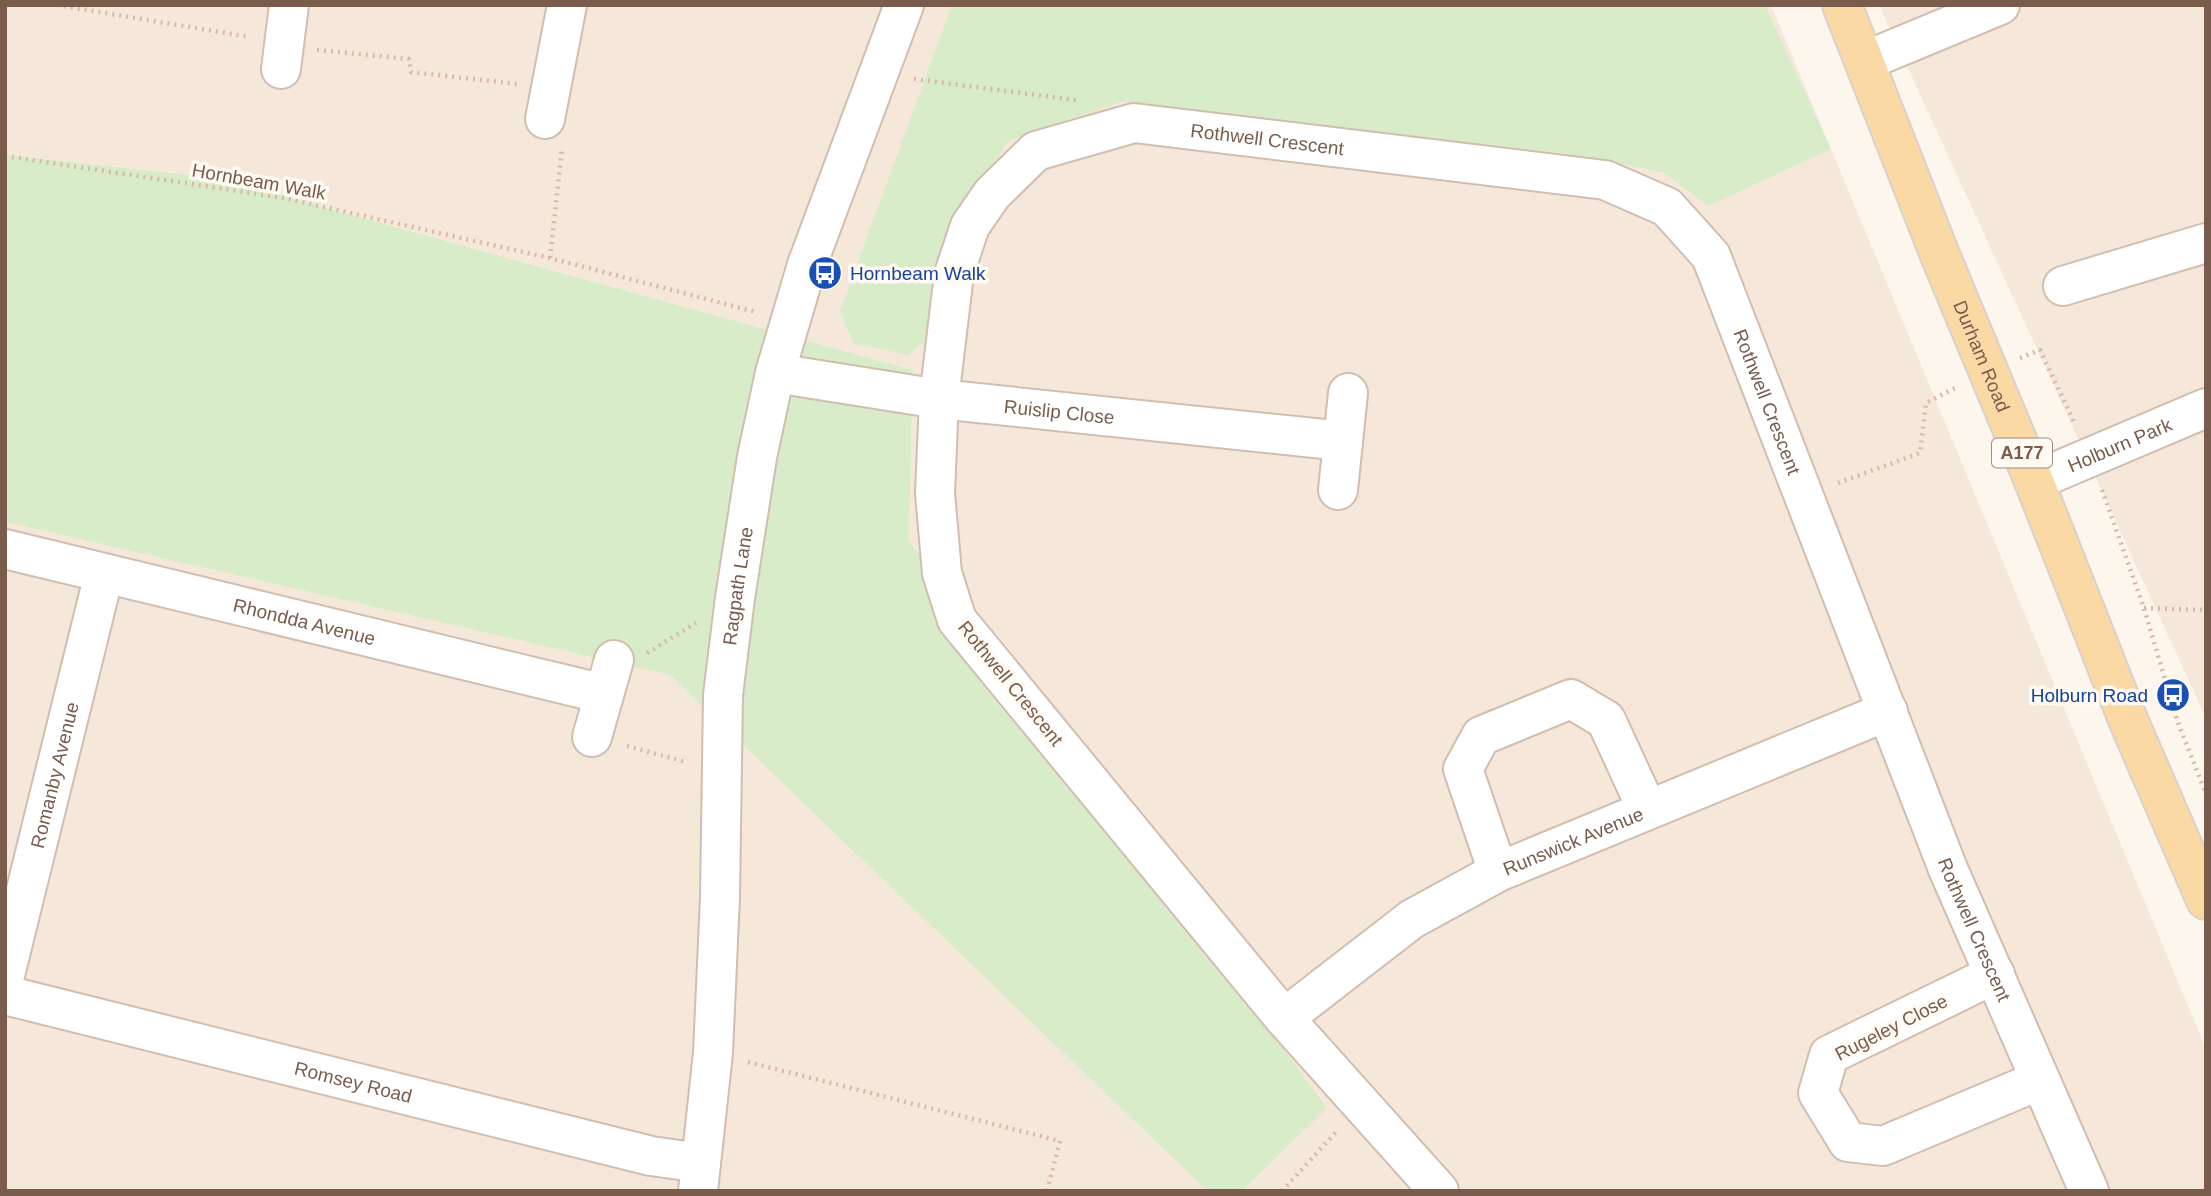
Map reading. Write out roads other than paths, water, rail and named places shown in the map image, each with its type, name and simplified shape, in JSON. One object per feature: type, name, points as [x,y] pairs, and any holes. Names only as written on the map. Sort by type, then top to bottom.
[{"type":"main road","name":"Durham Road","points":[[1842,5],[2129,722],[2206,900]]},
{"type":"street","points":[[280,69],[289,5]]},
{"type":"street","points":[[538,97],[567,5]]},
{"type":"street","name":"Ragpath Lane","points":[[700,1177],[713,1053],[720,897],[723,695],[757,457],[775,373],[807,265],[904,5]]},
{"type":"street","points":[[1865,61],[2000,5]]},
{"type":"street","name":"Rothwell Crescent","points":[[1439,1191],[1284,1018],[957,620],[942,573],[936,506],[939,399],[954,274],[970,226],[992,194],[1036,151],[1134,123],[1147,124],[1605,180],[1667,207],[1712,256],[1948,869],[2089,1191]]},
{"type":"street","points":[[2063,286],[2205,246]]},
{"type":"street","name":"Ruislip Close","points":[[775,373],[939,399],[1343,441]]},
{"type":"street","points":[[1338,490],[1348,393]]},
{"type":"street","name":"Holburn Park","points":[[2034,481],[2206,408]]},
{"type":"street","name":"Rhondda Avenue","points":[[5,549],[104,574],[609,677],[592,737]]},
{"type":"street","name":"Romanby Avenue","points":[[5,975],[104,574]]},
{"type":"street","points":[[1498,872],[1463,769],[1481,736],[1571,699],[1606,720],[1647,809]]},
{"type":"street","name":"Runswick Avenue","points":[[1284,1018],[1412,919],[1498,872],[1888,710]]},
{"type":"street","name":"Rugeley Close","points":[[1994,974],[1829,1055],[1818,1093],[1848,1142],[1883,1146],[2040,1080]]},
{"type":"street","name":"Romsey Road","points":[[5,995],[651,1156],[700,1177]]},
{"type":"place","name":"Hornbeam Walk","points":[[825,273]]},
{"type":"place","name":"Holburn Road","points":[[2173,695]]}]
